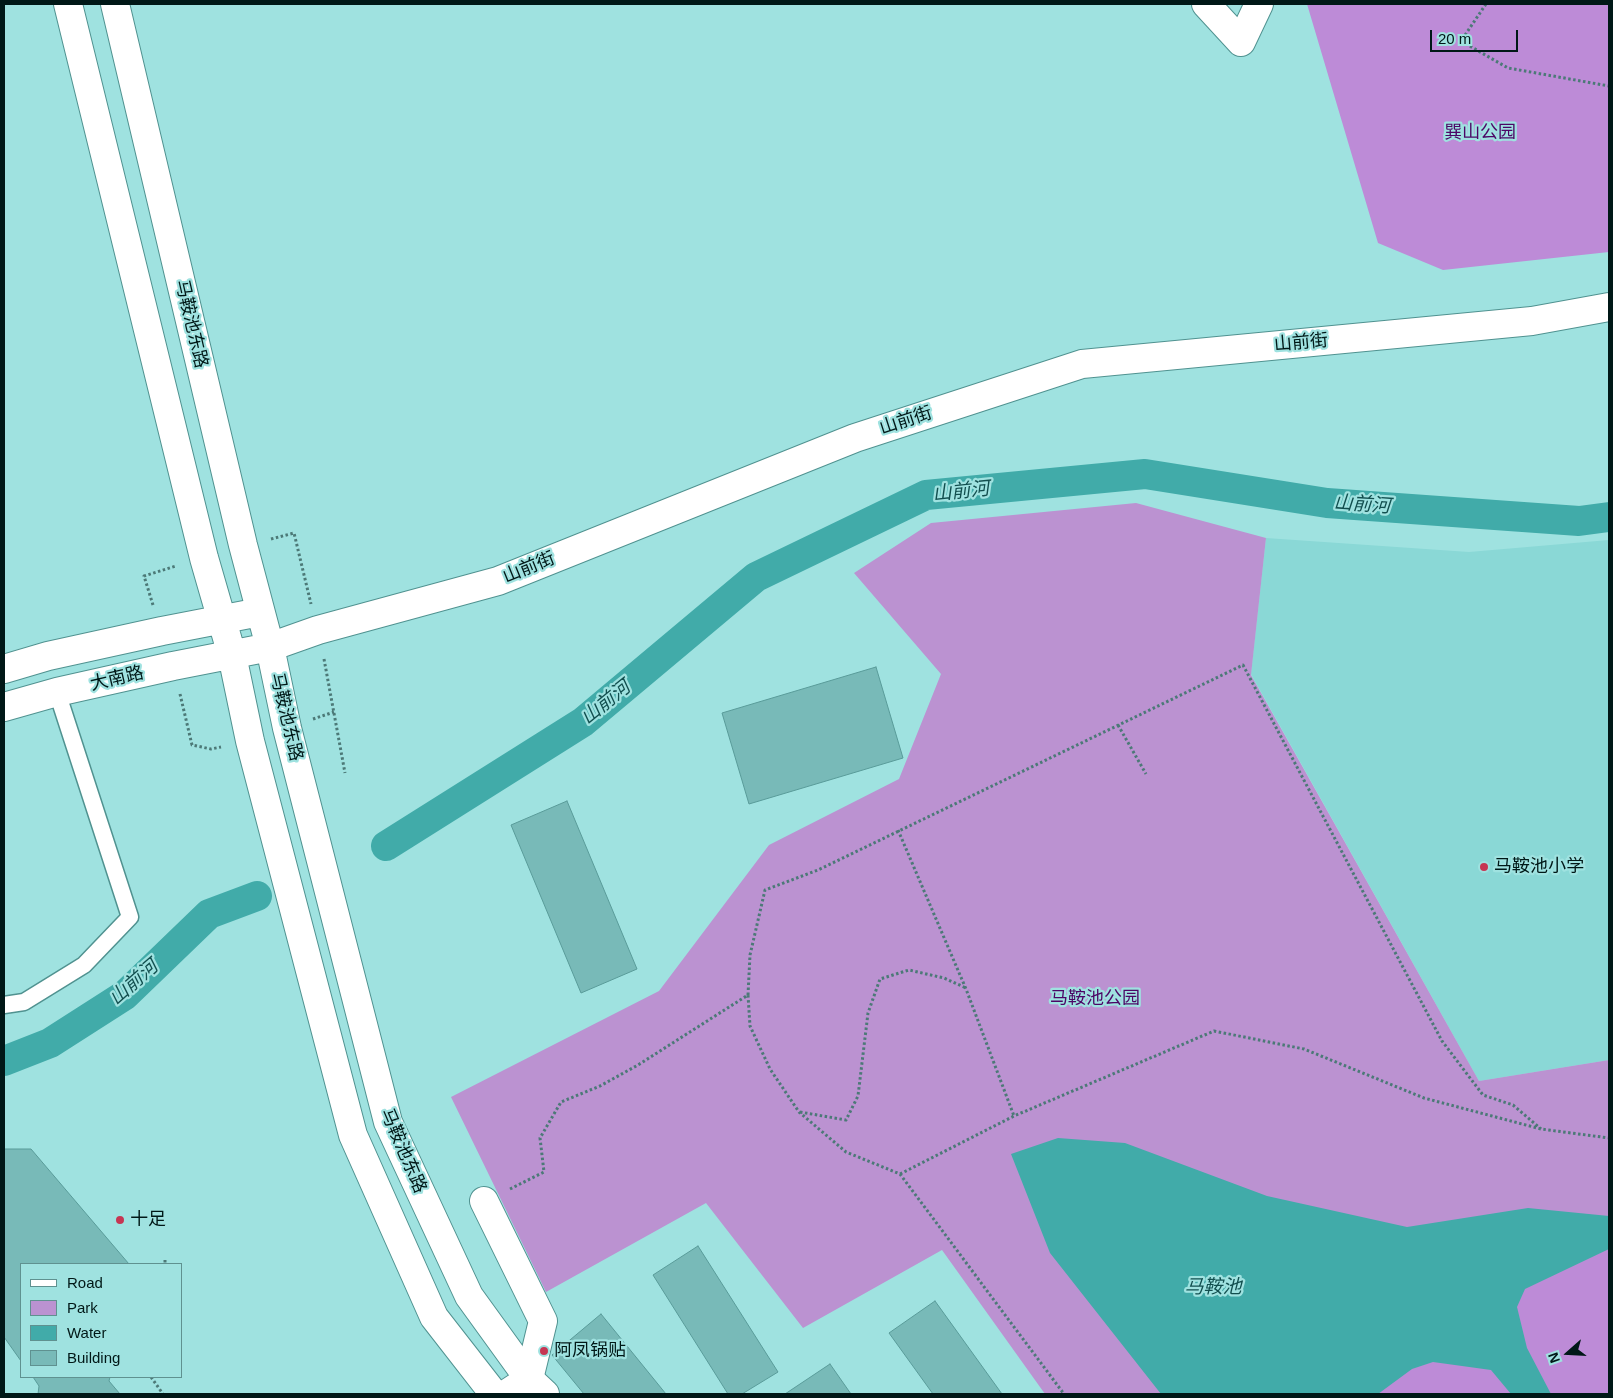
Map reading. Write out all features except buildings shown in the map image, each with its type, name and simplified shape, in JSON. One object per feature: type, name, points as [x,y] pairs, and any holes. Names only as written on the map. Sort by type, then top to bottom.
[{"type":"main road","points":[[68,4],[204,558],[232,655],[250,741],[352,1135],[434,1317],[494,1394]]},
{"type":"main road","name":"马鞍池东路","points":[[115,4],[243,546],[270,648],[289,738],[388,1122],[469,1296],[537,1386]]},
{"type":"main road","points":[[1206,4],[1241,42],[1259,4]]},
{"type":"main road","name":"山前街","points":[[232,655],[270,648],[318,630],[498,581],[855,438],[1082,364],[1532,321],[1609,306]]},
{"type":"main road","points":[[221,620],[260,612]]},
{"type":"main road","name":"大南路","points":[[4,669],[48,656],[221,620]]},
{"type":"main road","name":"大南路","points":[[4,707],[57,692],[172,666],[232,655]]},
{"type":"main road","points":[[484,1202],[543,1321],[537,1386],[506,1394]]},
{"type":"lane","points":[[4,1005],[24,1002],[84,965],[130,917],[57,692]]},
{"type":"path","points":[[1486,4],[1461,41],[1508,68],[1609,86]]},
{"type":"path","points":[[1064,1394],[900,1174],[846,1152],[799,1112],[770,1070],[750,1026],[748,995],[750,955],[765,890],[818,870],[1243,665],[1442,1041],[1483,1095],[1514,1105],[1541,1128]]},
{"type":"path","points":[[1118,725],[1146,774]]},
{"type":"path","points":[[898,830],[966,989],[1014,1116]]},
{"type":"path","points":[[799,1112],[846,1120],[858,1096],[868,1013],[880,979],[909,970],[944,978],[966,989]]},
{"type":"path","points":[[484,1202],[544,1172],[540,1138],[561,1102],[600,1086],[638,1065],[748,995]]},
{"type":"path","points":[[900,1174],[1014,1116],[1214,1031],[1304,1049],[1424,1098],[1541,1128],[1609,1138]]},
{"type":"path","points":[[152,1378],[163,1394]]},
{"type":"shaded area","name":"马鞍池小学","points":[[1266,538],[1469,552],[1609,540],[1609,1060],[1479,1081],[1251,674]]},
{"type":"green space","name":"巽山公园","points":[[1307,4],[1609,4],[1609,252],[1443,270],[1378,243]]},
{"type":"green space","name":"马鞍池公园","points":[[1136,503],[1266,538],[1251,675],[1479,1081],[1609,1060],[1609,1394],[1045,1394],[942,1250],[803,1328],[706,1203],[546,1292],[451,1097],[659,991],[769,845],[899,779],[941,674],[854,573],[931,523]]},
{"type":"green space","points":[[1609,1249],[1609,1394],[1551,1394],[1527,1348],[1517,1307],[1525,1289]]},
{"type":"green space","points":[[1433,1362],[1491,1370],[1511,1394],[1378,1394],[1412,1369]]},
{"type":"water","name":"马鞍池","points":[[1058,1138],[1125,1143],[1267,1196],[1407,1227],[1528,1208],[1609,1216],[1609,1249],[1525,1289],[1517,1307],[1527,1348],[1551,1394],[1511,1394],[1491,1370],[1433,1362],[1412,1369],[1378,1394],[1161,1394],[1050,1253],[1011,1154]]},
{"type":"waterway","name":"山前河","points":[[386,846],[583,722],[756,577],[926,495],[1145,474],[1327,503],[1579,521],[1609,517]]},
{"type":"waterway","name":"山前河","points":[[4,1061],[50,1043],[125,995],[209,914],[257,896]]},
{"type":"place","name":"马鞍池小学","points":[[1484,867]]},
{"type":"place","name":"十足","points":[[120,1220]]},
{"type":"place","name":"阿凤锅贴","points":[[544,1351]]}]
